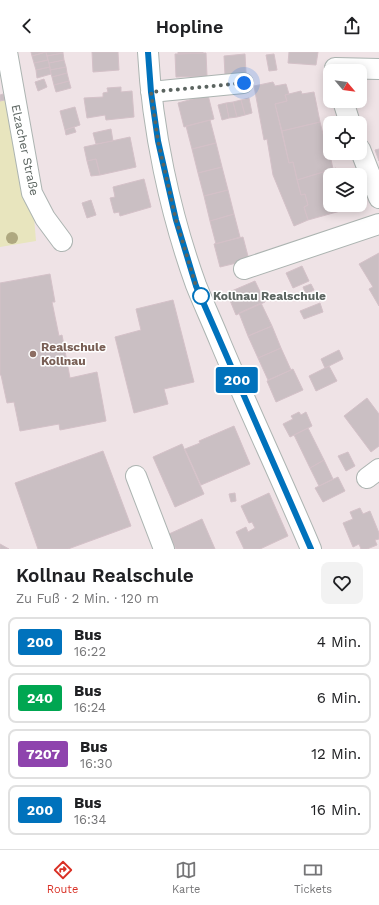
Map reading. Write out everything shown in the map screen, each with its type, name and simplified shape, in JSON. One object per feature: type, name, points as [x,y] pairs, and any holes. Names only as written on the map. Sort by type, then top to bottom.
[{"type":"street","name":"Elzacher Straße","points":[[7,52],[32,193],[45,218],[62,241]]},
{"type":"street","points":[[148,52],[151,92],[158,141],[174,212],[196,286],[311,549]]},
{"type":"street","points":[[367,68],[379,69]]},
{"type":"street","points":[[151,92],[244,83]]},
{"type":"street","points":[[365,160],[377,190]]},
{"type":"street","points":[[244,269],[379,224]]},
{"type":"street","points":[[136,476],[164,549]]},
{"type":"shaded area","points":[[14,98],[32,193],[36,241],[0,247],[0,101]]},
{"type":"building","points":[[31,52],[46,52],[32,56]]},
{"type":"building","points":[[46,52],[63,52],[63,53],[47,56]]},
{"type":"building","points":[[46,52],[48,60],[34,63],[32,56]]},
{"type":"building","points":[[92,52],[118,52],[119,70],[93,72]]},
{"type":"building","points":[[178,52],[203,52],[203,53],[178,54]]},
{"type":"building","points":[[289,52],[318,52],[316,65],[288,63]]},
{"type":"building","points":[[63,53],[64,60],[49,63],[47,56]]},
{"type":"building","points":[[206,53],[207,76],[176,77],[175,54]]},
{"type":"building","points":[[245,54],[246,73],[225,75],[224,56]]},
{"type":"building","points":[[274,54],[277,70],[269,71],[266,55]]},
{"type":"building","points":[[48,60],[50,67],[36,70],[34,63]]},
{"type":"building","points":[[64,60],[66,67],[50,70],[49,63]]},
{"type":"building","points":[[50,67],[51,74],[37,78],[36,70]]},
{"type":"building","points":[[66,67],[67,73],[52,77],[50,70]]},
{"type":"building","points":[[67,73],[69,81],[54,85],[52,77]]},
{"type":"building","points":[[44,79],[47,87],[38,91],[35,82]]},
{"type":"building","points":[[69,81],[71,88],[56,92],[54,85]]},
{"type":"building","points":[[273,82],[275,86],[286,84],[289,94],[285,95],[287,101],[275,104],[289,163],[293,162],[301,195],[305,194],[308,205],[304,207],[308,220],[294,226],[273,175],[267,139],[264,140],[254,86]]},
{"type":"building","points":[[121,87],[121,92],[132,91],[134,117],[106,120],[105,115],[87,118],[84,98],[103,97],[103,93],[108,92],[107,88]]},
{"type":"building","points":[[301,91],[302,94],[314,92],[320,122],[282,131],[275,104],[287,101],[285,95]]},
{"type":"building","points":[[3,94],[5,100],[0,101],[0,95]]},
{"type":"building","points":[[208,95],[214,119],[184,127],[178,103]]},
{"type":"building","points":[[249,98],[252,113],[245,115],[241,100]]},
{"type":"building","points":[[241,100],[245,115],[237,117],[233,102]]},
{"type":"building","points":[[233,102],[237,117],[229,118],[226,103]]},
{"type":"building","points":[[226,103],[229,118],[222,120],[218,105]]},
{"type":"building","points":[[75,107],[80,125],[65,130],[60,111]]},
{"type":"building","points":[[210,120],[216,143],[192,149],[186,126]]},
{"type":"building","points":[[320,122],[323,134],[323,160],[331,160],[333,168],[323,168],[323,172],[297,180],[293,162],[289,163],[282,131]]},
{"type":"building","points":[[74,127],[76,132],[66,135],[65,130]]},
{"type":"building","points":[[111,129],[113,141],[96,144],[93,133]]},
{"type":"building","points":[[130,137],[136,167],[100,175],[96,159],[87,161],[84,147]]},
{"type":"building","points":[[216,143],[222,167],[198,173],[192,149]]},
{"type":"building","points":[[379,149],[379,161],[375,150]]},
{"type":"building","points":[[96,159],[100,175],[91,176],[87,161]]},
{"type":"building","points":[[222,167],[228,190],[204,196],[198,173]]},
{"type":"building","points":[[323,172],[323,212],[337,212],[308,220],[304,207],[308,205],[305,194],[301,195],[297,180]]},
{"type":"building","points":[[144,179],[151,207],[120,216],[119,212],[114,213],[110,198],[115,197],[113,187]]},
{"type":"building","points":[[228,190],[234,214],[210,221],[204,196]]},
{"type":"building","points":[[91,200],[96,215],[87,218],[82,203]]},
{"type":"building","points":[[234,214],[240,237],[216,244],[210,221]]},
{"type":"building","points":[[243,237],[249,260],[220,267],[214,244]]},
{"type":"building","points":[[379,253],[379,306],[369,289],[373,287],[359,264]]},
{"type":"building","points":[[302,266],[309,281],[293,288],[286,273]]},
{"type":"building","name":"Realschule Kollnau","points":[[50,274],[55,302],[52,302],[59,336],[62,335],[70,378],[97,372],[106,421],[60,430],[59,424],[20,431],[14,402],[7,403],[0,375],[0,283]]},
{"type":"building","points":[[255,281],[265,302],[236,315],[227,293]]},
{"type":"building","points":[[311,284],[314,290],[306,294],[303,287]]},
{"type":"building","name":"Realschule Kollnau","points":[[173,300],[194,382],[164,389],[168,404],[134,413],[115,337],[141,330],[136,309]]},
{"type":"building","points":[[261,303],[272,326],[248,336],[239,313]]},
{"type":"building","points":[[320,303],[323,312],[304,319],[300,311]]},
{"type":"building","points":[[272,326],[281,348],[258,358],[248,336]]},
{"type":"building","points":[[281,348],[291,370],[268,380],[258,358]]},
{"type":"building","points":[[339,350],[343,359],[325,368],[321,359]]},
{"type":"building","points":[[329,366],[337,381],[316,391],[309,376]]},
{"type":"building","points":[[293,369],[303,390],[276,402],[267,381]]},
{"type":"building","points":[[367,398],[379,414],[379,446],[371,452],[344,416]]},
{"type":"building","points":[[299,412],[301,415],[306,412],[312,426],[290,437],[283,424],[293,419],[291,416]]},
{"type":"building","points":[[234,426],[250,464],[201,485],[185,449],[200,443],[199,441]]},
{"type":"building","points":[[308,428],[324,460],[310,468],[294,435]]},
{"type":"building","points":[[182,444],[204,494],[175,507],[153,457]]},
{"type":"building","points":[[103,451],[131,526],[68,549],[38,549],[15,483]]},
{"type":"building","points":[[348,452],[355,466],[346,471],[338,456]]},
{"type":"building","points":[[324,460],[333,479],[319,486],[310,468]]},
{"type":"building","points":[[338,477],[345,491],[323,502],[315,488]]},
{"type":"building","points":[[235,493],[236,501],[231,502],[229,494]]},
{"type":"building","points":[[269,493],[288,536],[260,549],[244,549],[236,532],[246,527],[248,532],[255,528],[252,522],[249,523],[241,506]]},
{"type":"building","points":[[360,508],[363,514],[370,511],[379,533],[379,539],[375,540],[377,545],[367,549],[361,549],[359,544],[353,547],[343,523],[353,519],[350,512]]},
{"type":"building","points":[[202,519],[215,549],[176,549],[169,534]]},
{"type":"building","points":[[0,544],[9,549],[0,549]]},
{"type":"bus line","name":"200","points":[[148,52],[151,92],[158,141],[176,220],[196,286],[311,549]]},
{"type":"place","name":"Kollnau Realschule","points":[[201,296]]},
{"type":"place","name":"Realschule Kollnau","points":[[33,354]]},
{"type":"route","points":[[201,296],[196,286],[176,220],[158,141],[151,92],[244,83]]}]
